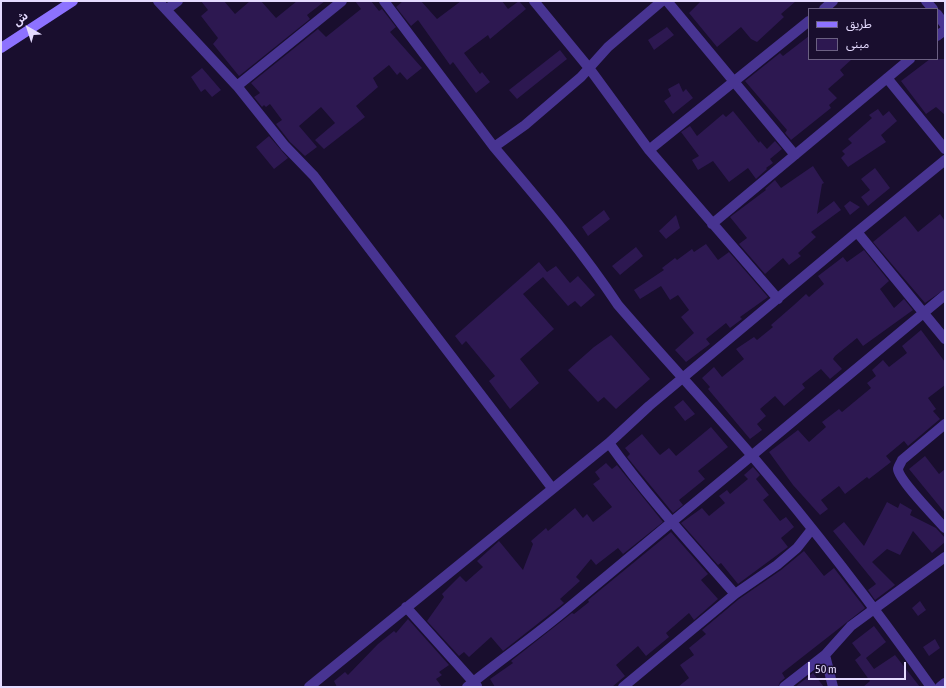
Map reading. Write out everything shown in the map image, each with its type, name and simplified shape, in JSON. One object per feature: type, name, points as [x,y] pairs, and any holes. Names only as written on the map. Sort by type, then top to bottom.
[{"type":"street","points":[[1,48],[73,1]]},
{"type":"street","points":[[158,1],[237,86],[285,146],[314,176],[552,488]]},
{"type":"street","points":[[167,9],[178,1]]},
{"type":"street","points":[[237,86],[342,1]]},
{"type":"street","points":[[384,1],[494,147],[532,191],[603,281],[618,305],[753,457],[812,529],[876,610],[931,687]]},
{"type":"street","points":[[534,1],[589,68],[649,150],[778,299]]},
{"type":"street","points":[[494,147],[525,125],[581,77],[608,47],[662,1]]},
{"type":"street","points":[[667,1],[795,155]]},
{"type":"street","points":[[825,8],[834,1]]},
{"type":"street","points":[[938,15],[945,25]]},
{"type":"street","points":[[649,150],[808,22]]},
{"type":"street","points":[[712,224],[909,60]]},
{"type":"street","points":[[887,78],[945,149]]},
{"type":"street","points":[[309,687],[609,442],[648,406],[945,160]]},
{"type":"street","points":[[857,232],[945,339]]},
{"type":"street","points":[[406,607],[473,685],[566,610],[670,522],[753,457],[945,295]]},
{"type":"street","points":[[945,424],[902,460],[898,469],[900,476],[914,495],[922,501],[945,528]]},
{"type":"street","points":[[609,442],[624,464],[670,522],[735,594]]},
{"type":"street","points":[[623,687],[735,594],[777,565],[797,548],[812,529]]},
{"type":"street","points":[[784,687],[825,655],[851,626],[876,610],[945,557]]},
{"type":"street","points":[[825,655],[833,687]]},
{"type":"street","points":[[940,687],[945,683]]},
{"type":"building","points":[[201,1],[224,1],[235,14],[250,1],[261,1],[276,18],[297,1],[325,1],[307,15],[310,19],[239,76],[213,44],[218,38],[201,16],[208,10]]},
{"type":"building","points":[[355,1],[371,1],[379,11],[382,9],[396,27],[390,32],[422,68],[407,80],[400,72],[397,75],[389,65],[373,78],[378,87],[356,106],[365,117],[324,149],[315,140],[335,123],[321,107],[299,126],[317,147],[305,156],[290,142],[276,124],[282,120],[270,104],[266,107],[264,105],[262,107],[254,97],[260,93],[251,83],[318,29],[326,37],[361,9]]},
{"type":"building","points":[[403,1],[421,1],[437,19],[461,1],[502,1],[508,9],[519,1],[526,9],[490,39],[488,35],[464,53],[480,74],[482,72],[490,82],[476,93],[453,62],[450,65],[418,20],[411,26],[396,7]]},
{"type":"building","points":[[701,1],[796,1],[781,14],[784,17],[757,42],[751,39],[741,27],[717,47],[689,13]]},
{"type":"building","points":[[667,27],[674,35],[654,50],[648,40]]},
{"type":"building","points":[[808,37],[808,60],[851,60],[840,70],[844,75],[828,89],[837,98],[829,105],[831,108],[791,140],[785,133],[787,130],[745,81],[780,53],[783,56]]},
{"type":"building","points":[[560,50],[567,59],[517,99],[509,90]]},
{"type":"building","points":[[945,59],[945,115],[936,107],[926,114],[901,81],[929,60]]},
{"type":"building","points":[[202,68],[221,90],[212,97],[205,89],[201,92],[191,77]]},
{"type":"building","points":[[679,83],[683,92],[686,89],[693,98],[673,114],[664,101],[671,96],[668,89]]},
{"type":"building","points":[[878,109],[883,116],[889,111],[897,121],[881,135],[886,142],[848,167],[841,158],[845,154],[842,151],[852,143],[848,139],[872,118],[869,115]]},
{"type":"building","points":[[733,111],[759,143],[760,141],[767,149],[775,141],[782,149],[770,159],[773,163],[756,179],[748,168],[729,182],[713,161],[698,170],[692,160],[699,156],[681,132],[690,126],[697,136],[723,114],[726,117]]},
{"type":"building","points":[[269,136],[288,158],[274,169],[256,147]]},
{"type":"building","points":[[813,166],[824,183],[822,184],[817,214],[834,201],[841,210],[811,232],[816,237],[798,253],[801,256],[789,265],[783,258],[765,274],[739,244],[747,238],[730,217],[766,190],[765,189],[775,180],[781,188]]},
{"type":"building","points":[[875,168],[890,188],[868,206],[861,197],[870,190],[861,179]]},
{"type":"building","points":[[850,201],[860,207],[850,215],[844,206]]},
{"type":"building","points":[[604,210],[610,219],[588,236],[582,227]]},
{"type":"building","points":[[940,214],[945,221],[945,289],[925,303],[873,242],[905,216],[918,232]]},
{"type":"building","points":[[676,215],[680,228],[666,239],[659,231]]},
{"type":"building","points":[[706,244],[718,260],[729,252],[768,297],[740,317],[742,319],[730,328],[726,323],[706,339],[710,344],[686,362],[675,350],[694,333],[681,317],[689,310],[678,295],[670,300],[661,286],[640,299],[634,290],[664,270],[662,268],[675,258],[677,260],[692,249],[694,252]]},
{"type":"building","points":[[636,247],[643,256],[620,275],[612,266]]},
{"type":"building","points":[[864,250],[889,281],[880,289],[894,308],[904,299],[913,310],[863,346],[857,338],[835,356],[833,359],[842,369],[830,379],[821,369],[802,384],[805,388],[784,406],[775,396],[760,409],[766,416],[757,424],[762,430],[750,439],[708,389],[710,387],[702,378],[714,367],[722,377],[744,359],[736,349],[754,337],[757,340],[773,327],[771,325],[806,294],[809,297],[824,284],[818,276],[843,257],[847,262]]},
{"type":"building","points":[[539,262],[547,272],[556,266],[570,283],[578,276],[595,295],[581,307],[575,301],[568,306],[543,277],[523,294],[554,329],[520,359],[539,383],[510,409],[489,381],[495,376],[466,341],[462,345],[455,336]]},
{"type":"building","points":[[921,330],[945,362],[945,385],[928,398],[936,409],[933,411],[940,419],[908,446],[904,441],[886,456],[891,462],[869,479],[867,477],[845,494],[839,486],[821,500],[828,509],[820,515],[793,485],[769,452],[798,430],[809,442],[826,427],[822,422],[839,409],[842,412],[871,388],[867,383],[876,376],[872,370],[883,360],[889,367],[907,353],[902,346]]},
{"type":"building","points":[[611,335],[650,379],[616,409],[604,397],[598,402],[568,370],[594,347]]},
{"type":"building","points":[[683,400],[695,414],[685,421],[674,407]]},
{"type":"building","points":[[711,427],[728,447],[698,471],[705,479],[679,500],[683,505],[673,513],[627,457],[630,454],[625,448],[642,434],[660,455],[669,448],[676,456]]},
{"type":"building","points":[[925,456],[939,474],[945,469],[945,513],[909,469]]},
{"type":"building","points":[[606,463],[612,469],[617,465],[663,522],[623,554],[618,548],[596,565],[591,559],[576,577],[580,581],[560,599],[564,603],[503,651],[491,637],[469,657],[464,652],[459,656],[427,621],[444,597],[442,594],[460,576],[466,582],[483,567],[477,561],[499,541],[523,570],[533,544],[531,541],[546,528],[548,531],[575,508],[583,518],[587,514],[593,522],[612,507],[593,484],[600,479],[595,472]]},
{"type":"building","points":[[753,467],[760,475],[756,479],[769,495],[763,500],[780,521],[786,517],[794,527],[781,538],[788,547],[738,584],[721,563],[718,565],[681,523],[702,508],[709,516],[725,503],[719,496],[727,490],[730,494],[748,479],[744,475]]},
{"type":"building","points":[[887,502],[898,508],[900,503],[912,510],[910,515],[936,528],[945,538],[945,542],[932,553],[913,531],[900,555],[887,549],[872,562],[895,585],[875,600],[868,590],[876,584],[833,531],[844,522],[864,546]]},
{"type":"building","points":[[671,532],[708,574],[701,580],[718,599],[694,620],[689,613],[666,633],[669,637],[646,656],[638,646],[616,665],[625,676],[612,687],[495,687],[490,679],[513,663],[511,661],[572,613],[574,614],[589,602],[588,600]]},
{"type":"building","points":[[804,551],[824,576],[834,568],[865,608],[782,673],[785,678],[780,682],[778,687],[678,687],[689,678],[680,665],[694,655],[689,648],[706,634],[702,630],[739,599],[781,570]]},
{"type":"building","points":[[920,601],[926,610],[918,616],[912,608]]},
{"type":"building","points":[[408,619],[449,665],[439,672],[442,675],[436,679],[442,687],[337,687],[334,681],[345,672],[348,675],[378,644],[394,631],[396,633]]},
{"type":"building","points":[[874,626],[886,642],[866,658],[874,669],[895,655],[920,687],[863,687],[870,681],[855,660],[861,655],[852,643]]},
{"type":"building","points":[[935,639],[940,648],[929,656],[923,647]]},
{"type":"building","points":[[813,673],[824,687],[795,687]]}]
